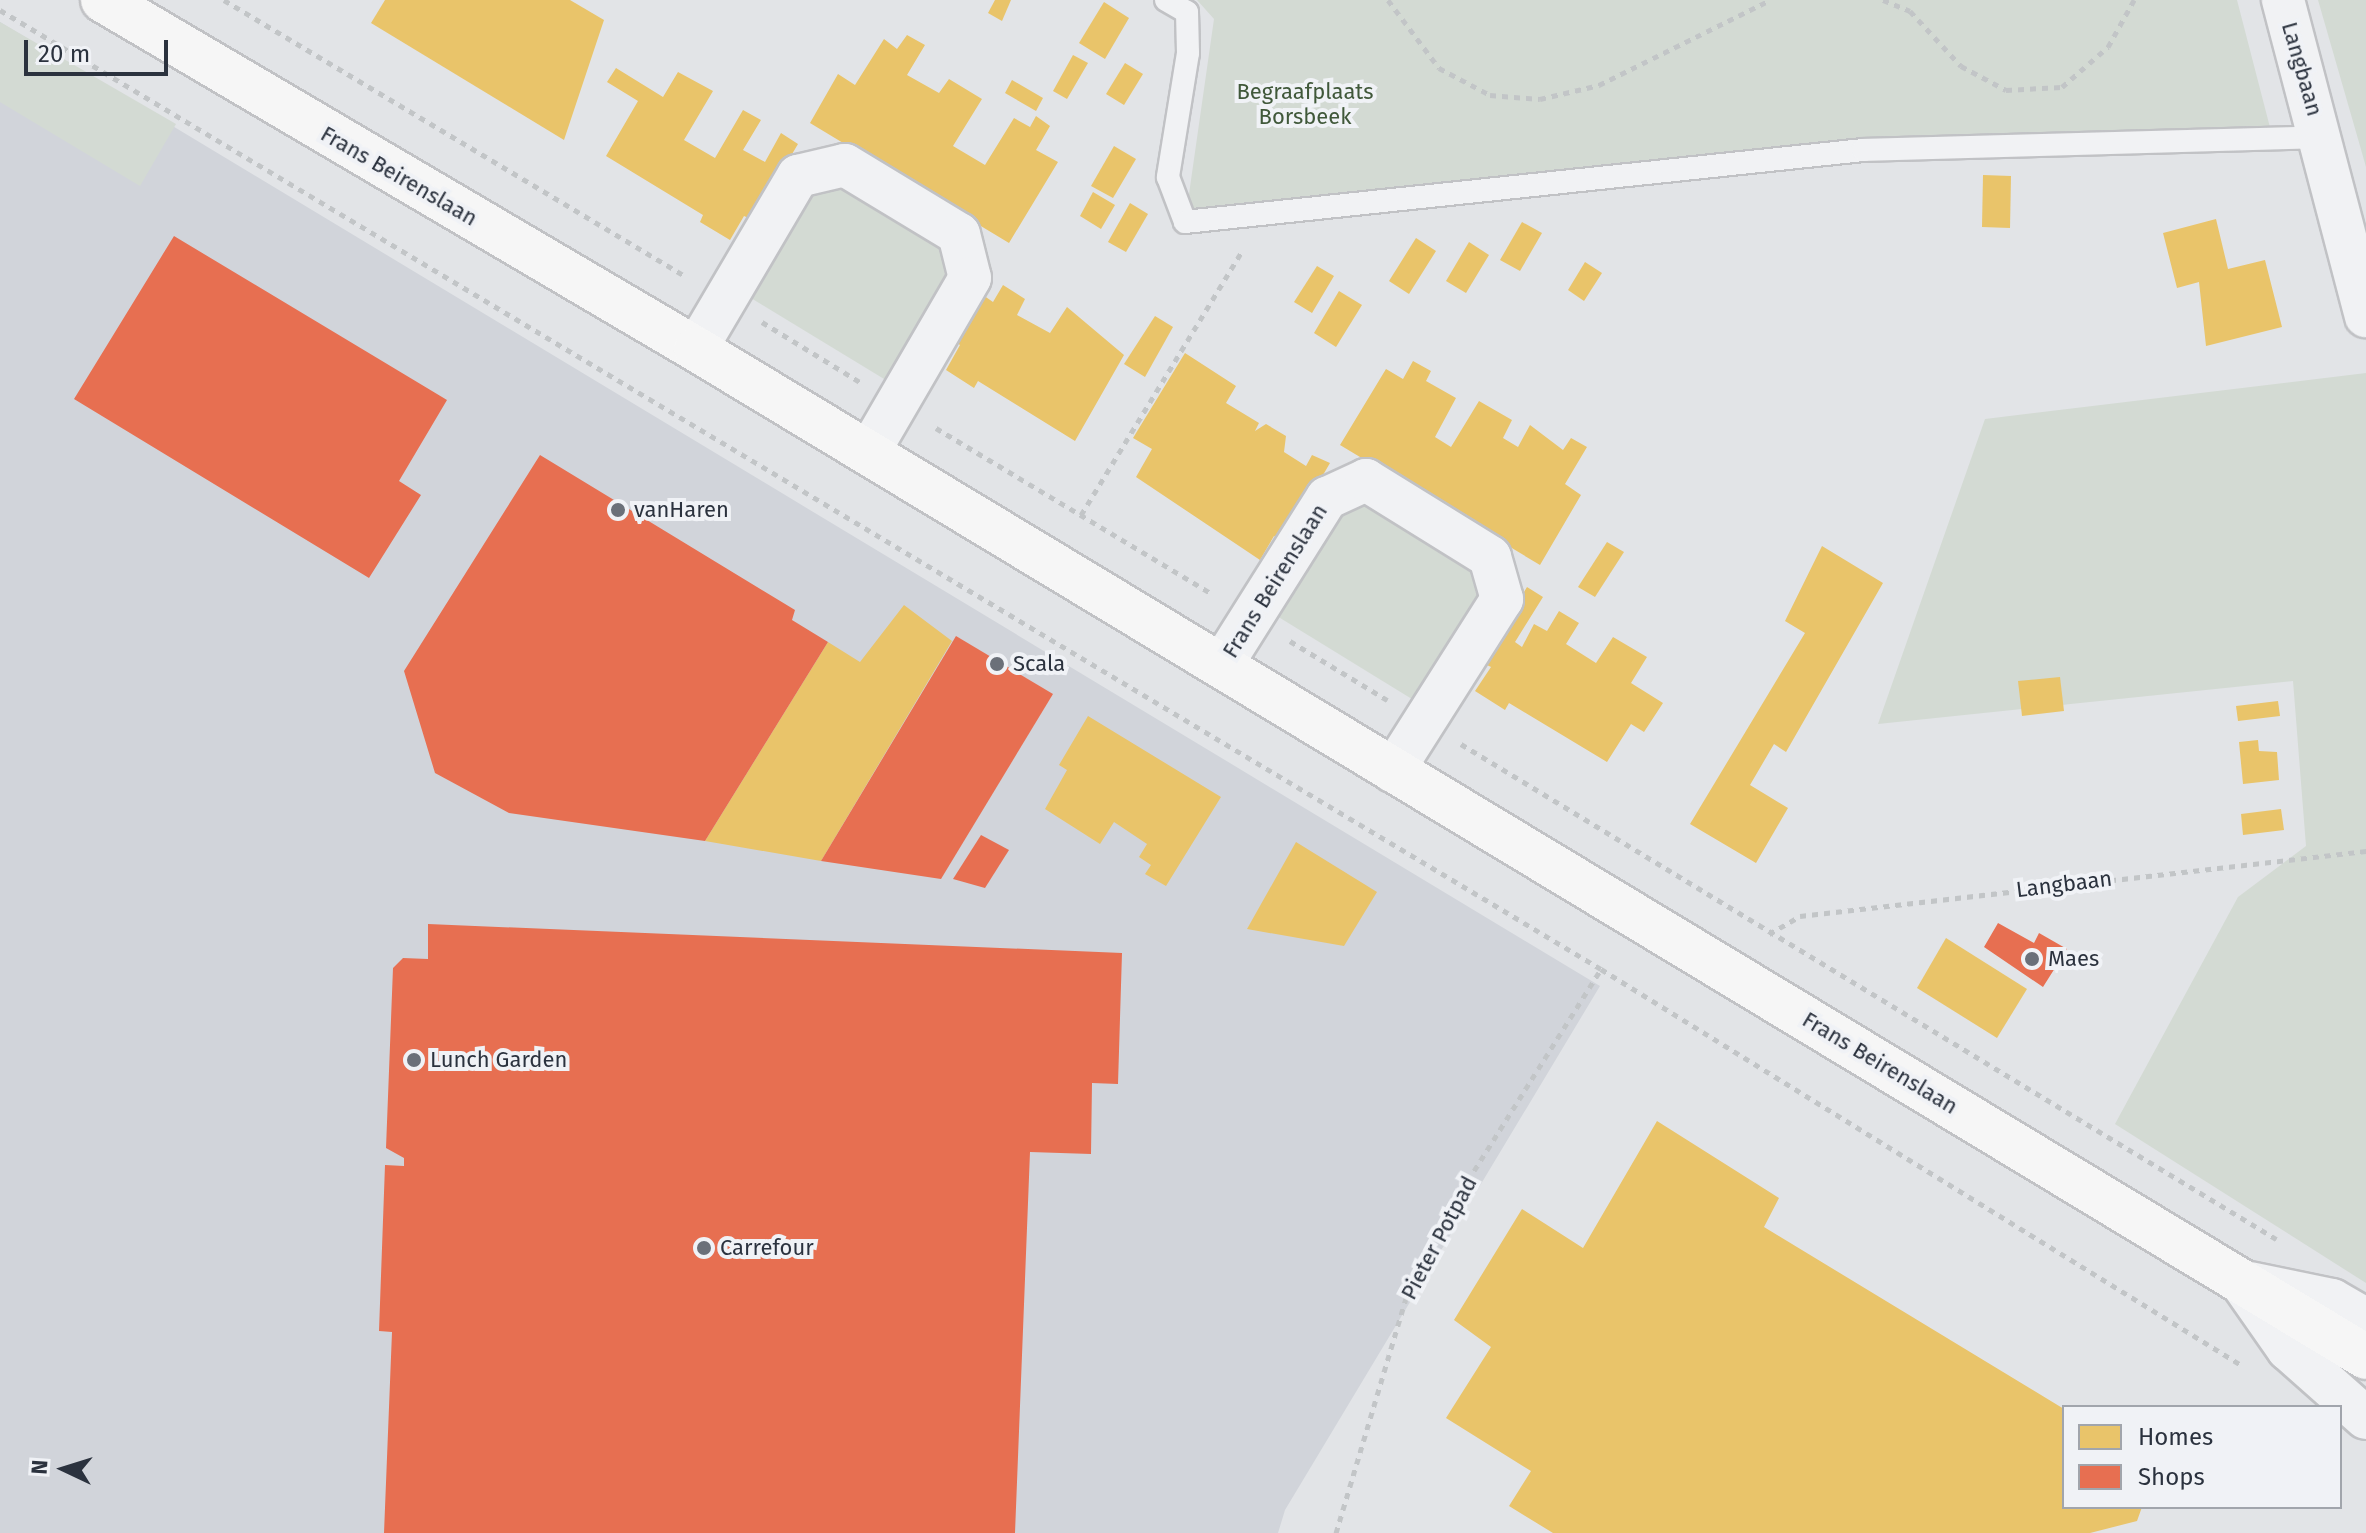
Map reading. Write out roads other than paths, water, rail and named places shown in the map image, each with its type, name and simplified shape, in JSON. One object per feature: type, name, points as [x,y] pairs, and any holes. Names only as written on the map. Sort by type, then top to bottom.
[{"type":"main road","name":"Frans Beirenslaan","points":[[103,0],[696,349],[2366,1357]]},
{"type":"street","name":"Langbaan","points":[[2283,0],[2322,137],[2366,316]]},
{"type":"street","points":[[696,349],[798,176],[845,165],[959,234],[970,278],[868,453]]},
{"type":"street","name":"Frans Beirenslaan","points":[[1221,666],[1327,498],[1366,480],[1490,557],[1502,599],[1393,771]]},
{"type":"street","points":[[2241,1282],[2332,1300],[2366,1320]]},
{"type":"street","points":[[2241,1282],[2288,1349],[2366,1418]]},
{"type":"lane","points":[[1166,0],[1187,12],[1188,53],[1168,177],[1185,222],[1863,150],[2322,137]]},
{"type":"place","name":"vanHaren","points":[[618,510]]},
{"type":"place","name":"Scala","points":[[997,664]]},
{"type":"place","name":"Maes","points":[[2032,959]]},
{"type":"place","name":"Lunch Garden","points":[[414,1060]]},
{"type":"place","name":"Carrefour","points":[[704,1248]]},
{"type":"park label","name":"Begraafplaats Borsbeek","points":[[1305,104]]}]
